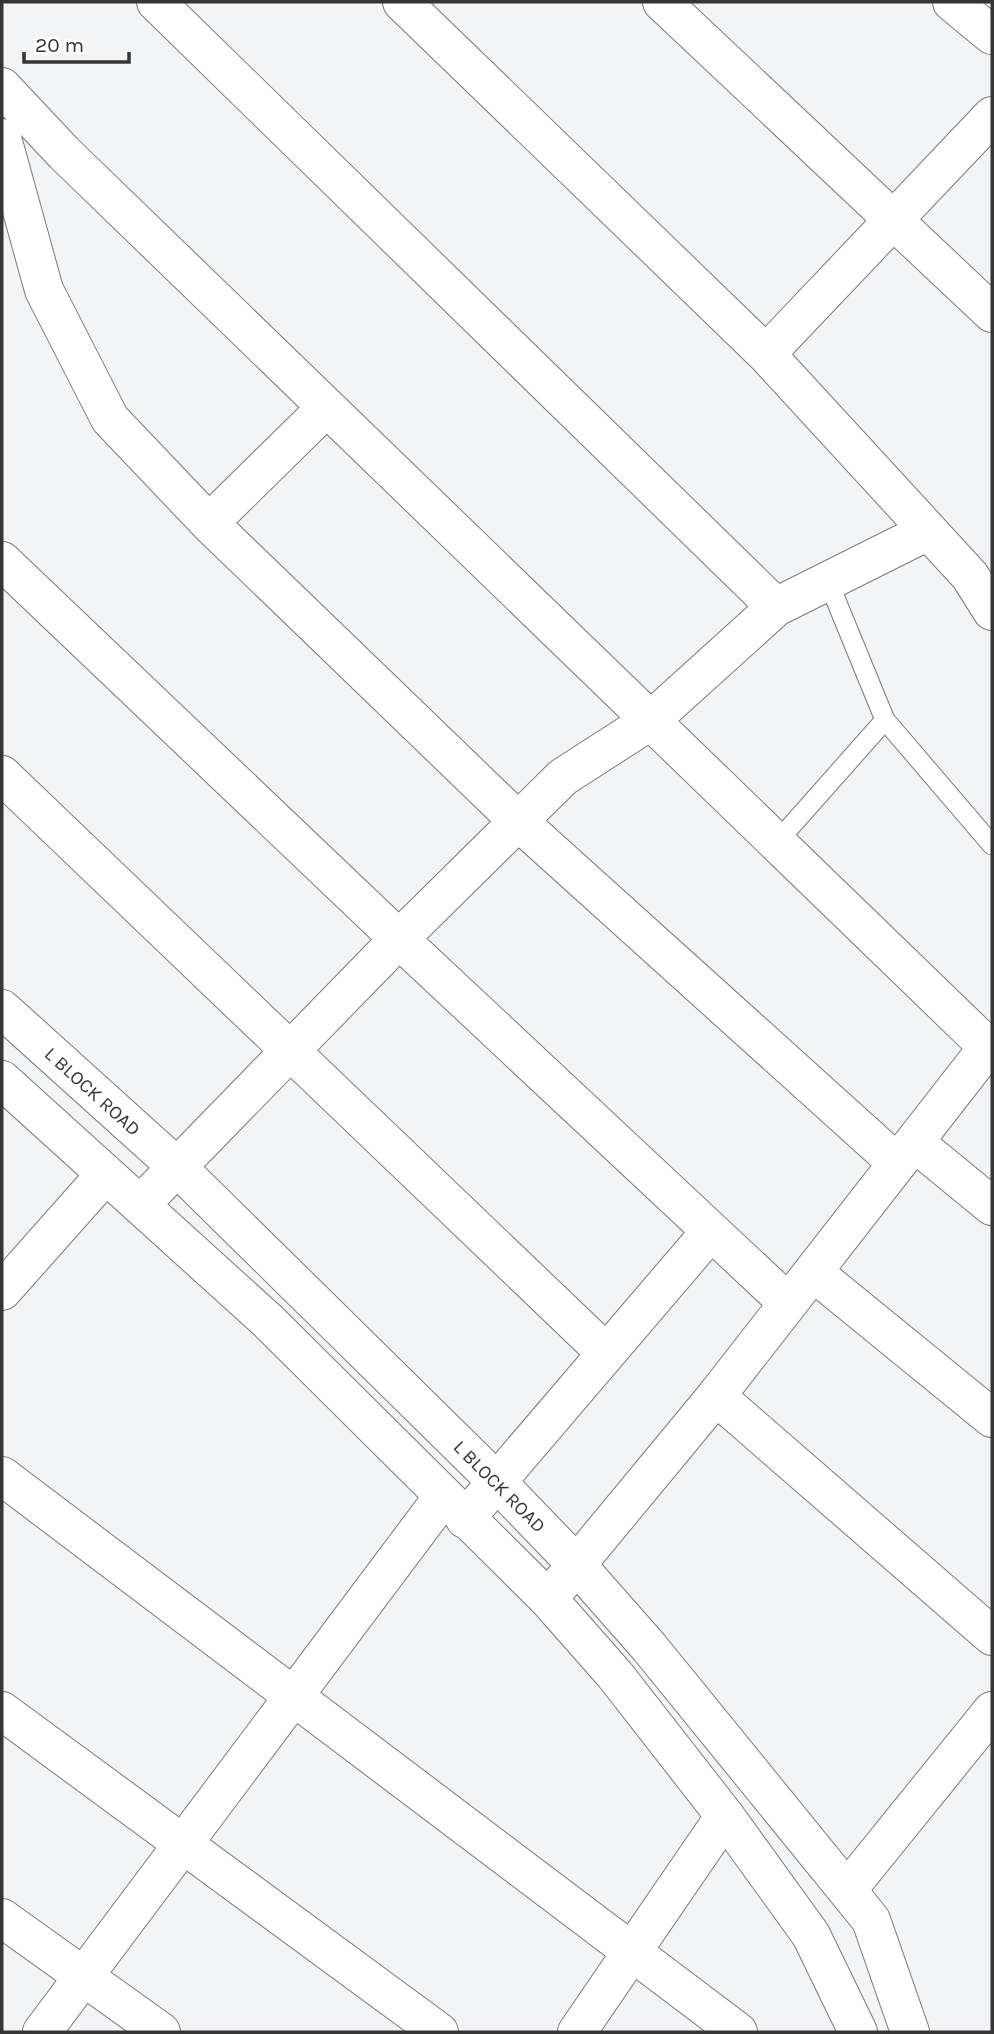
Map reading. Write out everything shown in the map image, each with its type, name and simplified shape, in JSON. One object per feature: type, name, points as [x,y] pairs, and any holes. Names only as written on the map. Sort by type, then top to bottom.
[{"type":"street","points":[[156,2],[776,607]]},
{"type":"street","points":[[402,2],[766,354],[970,576],[992,611]]},
{"type":"street","points":[[662,2],[992,313]]},
{"type":"street","points":[[952,2],[992,35]]},
{"type":"street","points":[[2,87],[64,153],[326,408],[776,843],[990,1045],[716,1396],[575,1563],[548,1599]]},
{"type":"street","points":[[2,138],[44,290],[110,419],[209,523],[518,821],[906,1153],[992,1206]]},
{"type":"street","points":[[766,354],[895,219],[985,138]]},
{"type":"street","points":[[209,523],[326,408]]},
{"type":"street","points":[[141,1206],[399,939],[563,777],[649,721],[776,607],[928,531]]},
{"type":"street","points":[[2,561],[399,939],[789,1303]]},
{"type":"street","points":[[2,775],[606,1353]]},
{"type":"street","name":"L BLOCK ROAD","points":[[2,1009],[177,1167],[496,1481],[575,1563],[649,1647],[871,1920],[910,2032]]},
{"type":"street","points":[[2,1080],[268,1321],[548,1599],[615,1675],[725,1816],[811,1935],[858,2032]]},
{"type":"street","points":[[2,1291],[105,1175]]},
{"type":"street","points":[[42,2032],[293,1697],[454,1508],[496,1481],[711,1231]]},
{"type":"street","points":[[813,1272],[992,1418]]},
{"type":"street","points":[[716,1396],[992,1636]]},
{"type":"street","points":[[2,1476],[738,2032]]},
{"type":"street","points":[[2,1711],[439,2032]]},
{"type":"street","points":[[848,1889],[992,1711]]},
{"type":"street","points":[[577,2032],[725,1816]]},
{"type":"street","points":[[2,1918],[161,2032]]},
{"type":"lane","points":[[828,581],[885,720],[992,845]]},
{"type":"lane","points":[[776,843],[885,720]]}]
